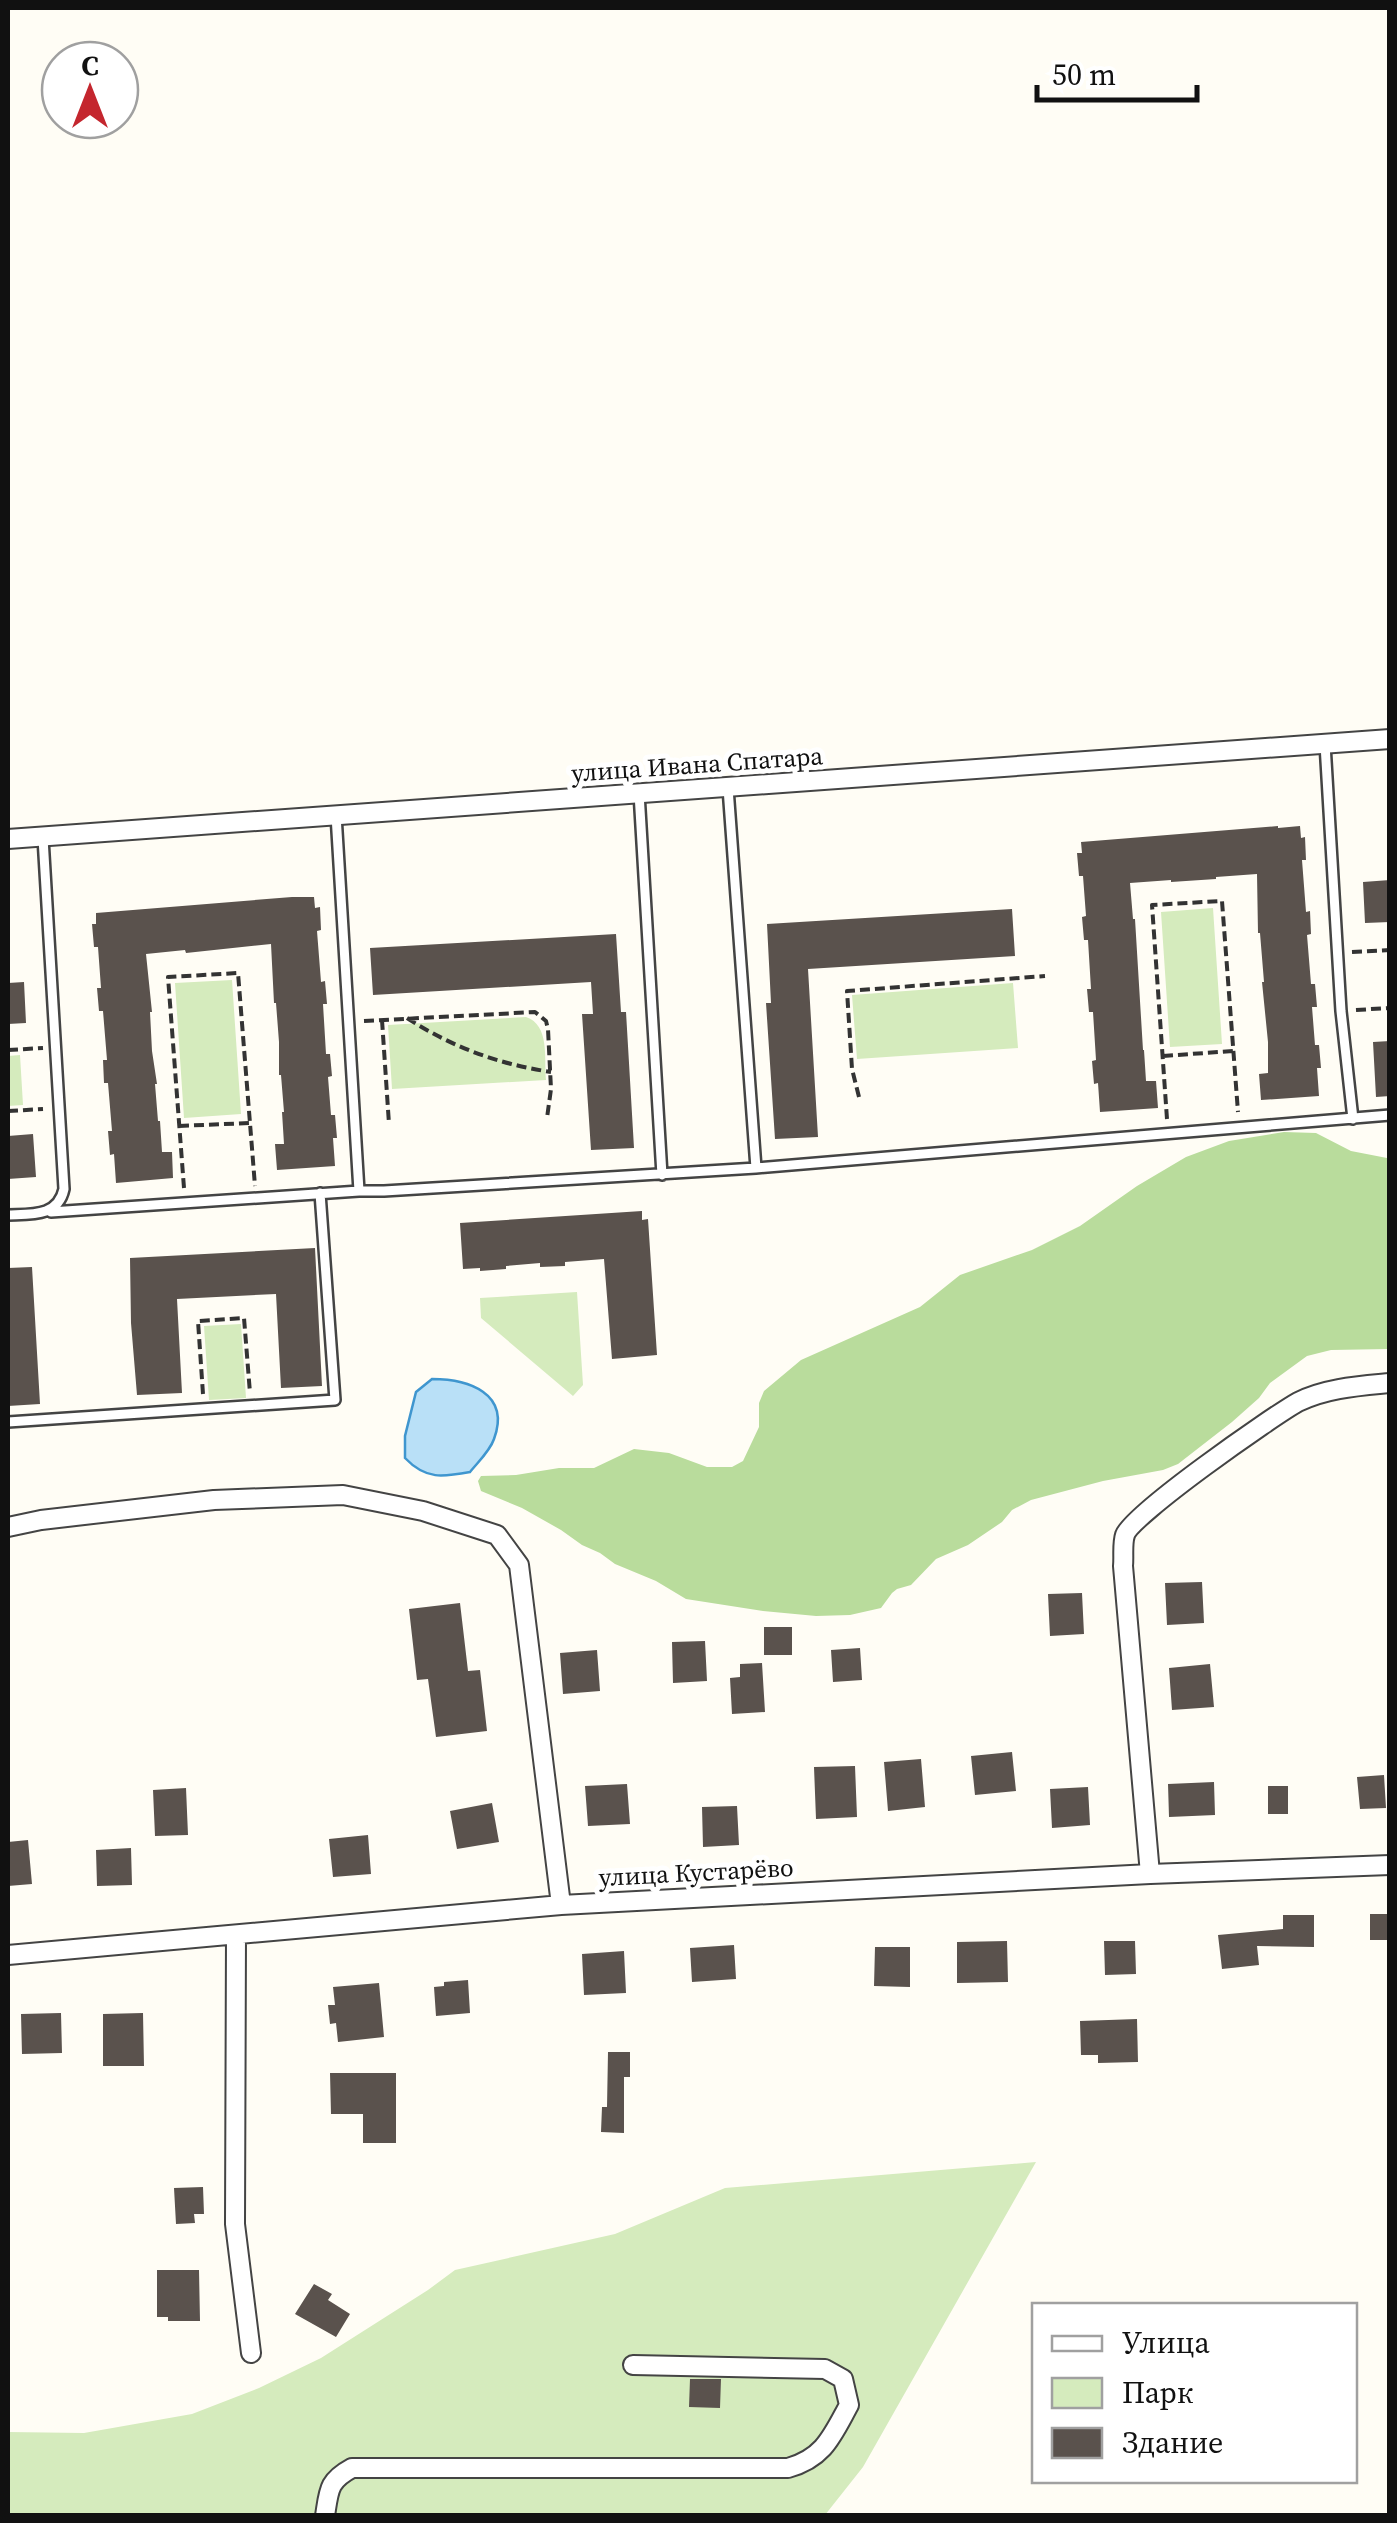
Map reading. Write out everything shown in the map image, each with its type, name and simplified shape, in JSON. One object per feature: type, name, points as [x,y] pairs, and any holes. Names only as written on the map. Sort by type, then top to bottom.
[{"type":"street","name":"улица Ивана Спатара","points":[[8,839],[1390,739]]},
{"type":"street","points":[[1150,1874],[1123,1566],[1125,1534],[1135,1519],[1180,1484],[1298,1402],[1345,1388],[1390,1383]]},
{"type":"street","points":[[8,1528],[40,1520],[214,1500],[342,1495],[423,1512],[496,1535],[519,1565],[561,1904]]},
{"type":"street","name":"улица Кустарёво","points":[[8,1955],[561,1904],[1390,1865]]},
{"type":"street","points":[[236,1936],[235,2224],[251,2352]]},
{"type":"street","points":[[325,2516],[329,2488],[338,2476],[352,2468],[788,2468],[805,2464],[825,2448],[849,2405],[843,2378],[824,2369],[633,2366]]},
{"type":"lane","points":[[1325,744],[1353,1120]]},
{"type":"lane","points":[[728,788],[756,1168]]},
{"type":"lane","points":[[638,793],[662,1175]]},
{"type":"lane","points":[[336,815],[359,1191]]},
{"type":"lane","points":[[43,836],[64,1189],[57,1206],[48,1212]]},
{"type":"lane","points":[[8,1215],[662,1175],[1390,1115]]},
{"type":"lane","points":[[8,1422],[335,1400],[320,1193]]},
{"type":"path","points":[[1168,1133],[1152,905],[1222,901],[1240,1128]]},
{"type":"path","points":[[1338,953],[1390,950]]},
{"type":"path","points":[[185,1202],[168,977],[238,972],[256,1198]]},
{"type":"path","points":[[859,1097],[852,1070],[847,991],[1046,976]]},
{"type":"path","points":[[1342,1011],[1390,1008]]},
{"type":"path","points":[[349,1022],[535,1012],[546,1021],[548,1029],[547,1118]]},
{"type":"path","points":[[407,1018],[476,1054],[550,1072]]},
{"type":"path","points":[[382,1020],[388,1124]]},
{"type":"path","points":[[8,1050],[56,1047]]},
{"type":"path","points":[[1163,1056],[1234,1051]]},
{"type":"path","points":[[8,1111],[60,1108]]},
{"type":"path","points":[[179,1126],[250,1122]]},
{"type":"path","points":[[204,1409],[198,1320],[244,1318],[250,1406]]},
{"type":"green space","points":[[1213,908],[1222,1044],[1170,1047],[1161,912]]},
{"type":"green space","points":[[232,980],[241,1114],[184,1118],[175,983]]},
{"type":"green space","points":[[1013,983],[1018,1048],[857,1059],[852,995]]},
{"type":"green space","points":[[526,1017],[534,1021],[542,1035],[546,1080],[392,1089],[388,1025]]},
{"type":"green space","points":[[20,1055],[23,1105],[8,1106],[8,1056]]},
{"type":"green space","points":[[1284,1132],[1316,1133],[1351,1151],[1387,1158],[1389,1155],[1389,1349],[1331,1350],[1307,1356],[1270,1383],[1232,1422],[1178,1464],[1031,1500],[968,1545],[936,1559],[911,1585],[892,1593],[881,1608],[850,1615],[816,1616],[686,1599],[615,1564],[522,1508],[481,1491],[481,1476],[594,1468],[634,1449],[669,1453],[707,1467],[732,1467],[743,1461],[759,1427],[759,1403],[764,1391],[801,1360],[920,1307],[960,1275],[1032,1250],[1080,1226],[1186,1157],[1229,1141]]},
{"type":"green space","points":[[577,1292],[583,1385],[573,1396],[481,1318],[480,1298]]},
{"type":"green space","points":[[241,1324],[246,1398],[209,1400],[204,1326]]},
{"type":"green space","points":[[1036,2162],[863,2467],[825,2515],[8,2516],[8,2432],[84,2433],[192,2414],[321,2358],[455,2270],[615,2234],[725,2188]]},
{"type":"water","points":[[432,1379],[472,1386],[483,1392],[497,1410],[492,1443],[470,1472],[435,1475],[420,1470],[405,1458],[405,1436],[416,1392]]},
{"type":"building","points":[[1300,826],[1301,838],[1305,837],[1306,860],[1302,860],[1306,912],[1310,911],[1311,934],[1307,935],[1311,984],[1315,984],[1317,1007],[1312,1007],[1321,1068],[1317,1068],[1319,1096],[1261,1100],[1259,1074],[1268,1073],[1268,1042],[1257,874],[1171,880],[1130,883],[1146,1081],[1156,1081],[1158,1108],[1100,1112],[1092,1061],[1096,1060],[1093,1012],[1089,1012],[1087,989],[1091,989],[1088,940],[1084,940],[1082,917],[1086,916],[1083,876],[1079,876],[1077,853],[1082,853],[1081,842]]},
{"type":"building","points":[[1390,880],[1390,922],[1365,923],[1363,882]]},
{"type":"building","points":[[314,897],[315,908],[320,907],[321,930],[317,931],[327,1004],[323,1004],[326,1054],[330,1054],[332,1076],[328,1077],[331,1115],[335,1115],[337,1138],[333,1138],[335,1166],[277,1170],[275,1144],[284,1144],[284,1112],[271,944],[186,953],[185,950],[146,954],[158,1121],[162,1152],[172,1152],[173,1178],[116,1183],[108,1131],[112,1131],[108,1083],[104,1083],[103,1060],[107,1060],[97,988],[101,988],[98,947],[94,947],[92,924],[96,924],[96,913]]},
{"type":"building","points":[[1012,909],[1015,956],[808,969],[818,1137],[775,1139],[766,1003],[771,1003],[767,924]]},
{"type":"building","points":[[616,934],[621,1012],[626,1012],[634,1148],[591,1150],[582,1014],[593,1014],[591,982],[373,995],[370,948]]},
{"type":"building","points":[[24,982],[26,1023],[8,1024],[8,983]]},
{"type":"building","points":[[1390,1041],[1390,1096],[1376,1097],[1373,1042]]},
{"type":"building","points":[[33,1134],[36,1177],[8,1179],[8,1136]]},
{"type":"building","points":[[642,1211],[642,1220],[648,1219],[657,1355],[612,1359],[604,1259],[565,1262],[565,1266],[540,1267],[540,1263],[506,1269],[463,1269],[460,1223]]},
{"type":"building","points":[[315,1248],[322,1386],[281,1388],[276,1294],[177,1299],[182,1393],[137,1395],[130,1258]]},
{"type":"building","points":[[32,1267],[40,1404],[8,1406],[8,1268]]},
{"type":"building","points":[[1202,1582],[1204,1623],[1167,1625],[1165,1583]]},
{"type":"building","points":[[1082,1593],[1084,1634],[1050,1636],[1048,1594]]},
{"type":"building","points":[[460,1603],[468,1671],[480,1670],[487,1731],[436,1737],[428,1679],[417,1680],[409,1609]]},
{"type":"building","points":[[764,1627],[792,1627],[792,1655],[764,1655]]},
{"type":"building","points":[[705,1641],[707,1681],[673,1683],[672,1642]]},
{"type":"building","points":[[860,1648],[862,1680],[833,1682],[831,1650]]},
{"type":"building","points":[[597,1650],[600,1691],[563,1694],[560,1653]]},
{"type":"building","points":[[762,1663],[765,1712],[732,1714],[730,1678],[740,1677],[740,1664]]},
{"type":"building","points":[[1210,1664],[1214,1707],[1172,1710],[1169,1668]]},
{"type":"building","points":[[1012,1752],[1016,1791],[975,1795],[971,1756]]},
{"type":"building","points":[[921,1759],[925,1807],[888,1811],[884,1762]]},
{"type":"building","points":[[855,1766],[857,1817],[816,1819],[814,1767]]},
{"type":"building","points":[[1384,1775],[1386,1808],[1360,1809],[1357,1777]]},
{"type":"building","points":[[1214,1782],[1215,1815],[1169,1817],[1168,1784]]},
{"type":"building","points":[[627,1784],[630,1824],[588,1826],[585,1786]]},
{"type":"building","points":[[1268,1786],[1288,1786],[1288,1814],[1268,1814]]},
{"type":"building","points":[[1088,1787],[1090,1825],[1052,1828],[1050,1789]]},
{"type":"building","points":[[186,1788],[188,1835],[155,1836],[153,1790]]},
{"type":"building","points":[[492,1803],[499,1842],[457,1849],[450,1811]]},
{"type":"building","points":[[737,1806],[739,1845],[703,1847],[702,1807]]},
{"type":"building","points":[[368,1835],[371,1874],[333,1877],[329,1839]]},
{"type":"building","points":[[28,1840],[32,1884],[8,1886],[8,1842]]},
{"type":"building","points":[[131,1848],[132,1885],[97,1886],[96,1850]]},
{"type":"building","points":[[1370,1914],[1390,1914],[1390,1940],[1370,1940]]},
{"type":"building","points":[[1283,1915],[1314,1915],[1314,1947],[1257,1946],[1259,1965],[1222,1969],[1218,1935],[1283,1929]]},
{"type":"building","points":[[1007,1941],[1008,1982],[957,1983],[957,1942]]},
{"type":"building","points":[[1104,1941],[1135,1941],[1136,1974],[1105,1975]]},
{"type":"building","points":[[734,1945],[736,1979],[692,1982],[690,1948]]},
{"type":"building","points":[[875,1947],[910,1947],[910,1987],[874,1986]]},
{"type":"building","points":[[624,1951],[626,1993],[584,1995],[582,1954]]},
{"type":"building","points":[[468,1980],[470,2013],[436,2016],[434,1987]]},
{"type":"building","points":[[379,1983],[384,2037],[338,2042],[336,2023],[330,2024],[328,2005],[335,2005],[333,1987]]},
{"type":"building","points":[[61,2013],[62,2053],[22,2054],[21,2014]]},
{"type":"building","points":[[143,2013],[144,2066],[103,2066],[103,2014]]},
{"type":"building","points":[[1137,2019],[1138,2062],[1098,2063],[1098,2055],[1081,2055],[1080,2021]]},
{"type":"building","points":[[608,2052],[630,2052],[630,2077],[624,2077],[624,2133],[601,2132],[602,2107],[607,2107]]},
{"type":"building","points":[[330,2073],[396,2073],[396,2143],[363,2143],[363,2114],[331,2114]]},
{"type":"building","points":[[203,2187],[204,2214],[194,2214],[195,2223],[176,2224],[174,2188]]},
{"type":"building","points":[[157,2270],[199,2270],[200,2321],[157,2317]]},
{"type":"building","points":[[314,2284],[332,2294],[328,2300],[350,2314],[336,2337],[295,2314]]},
{"type":"building","points":[[690,2379],[721,2379],[720,2408],[689,2407]]}]
